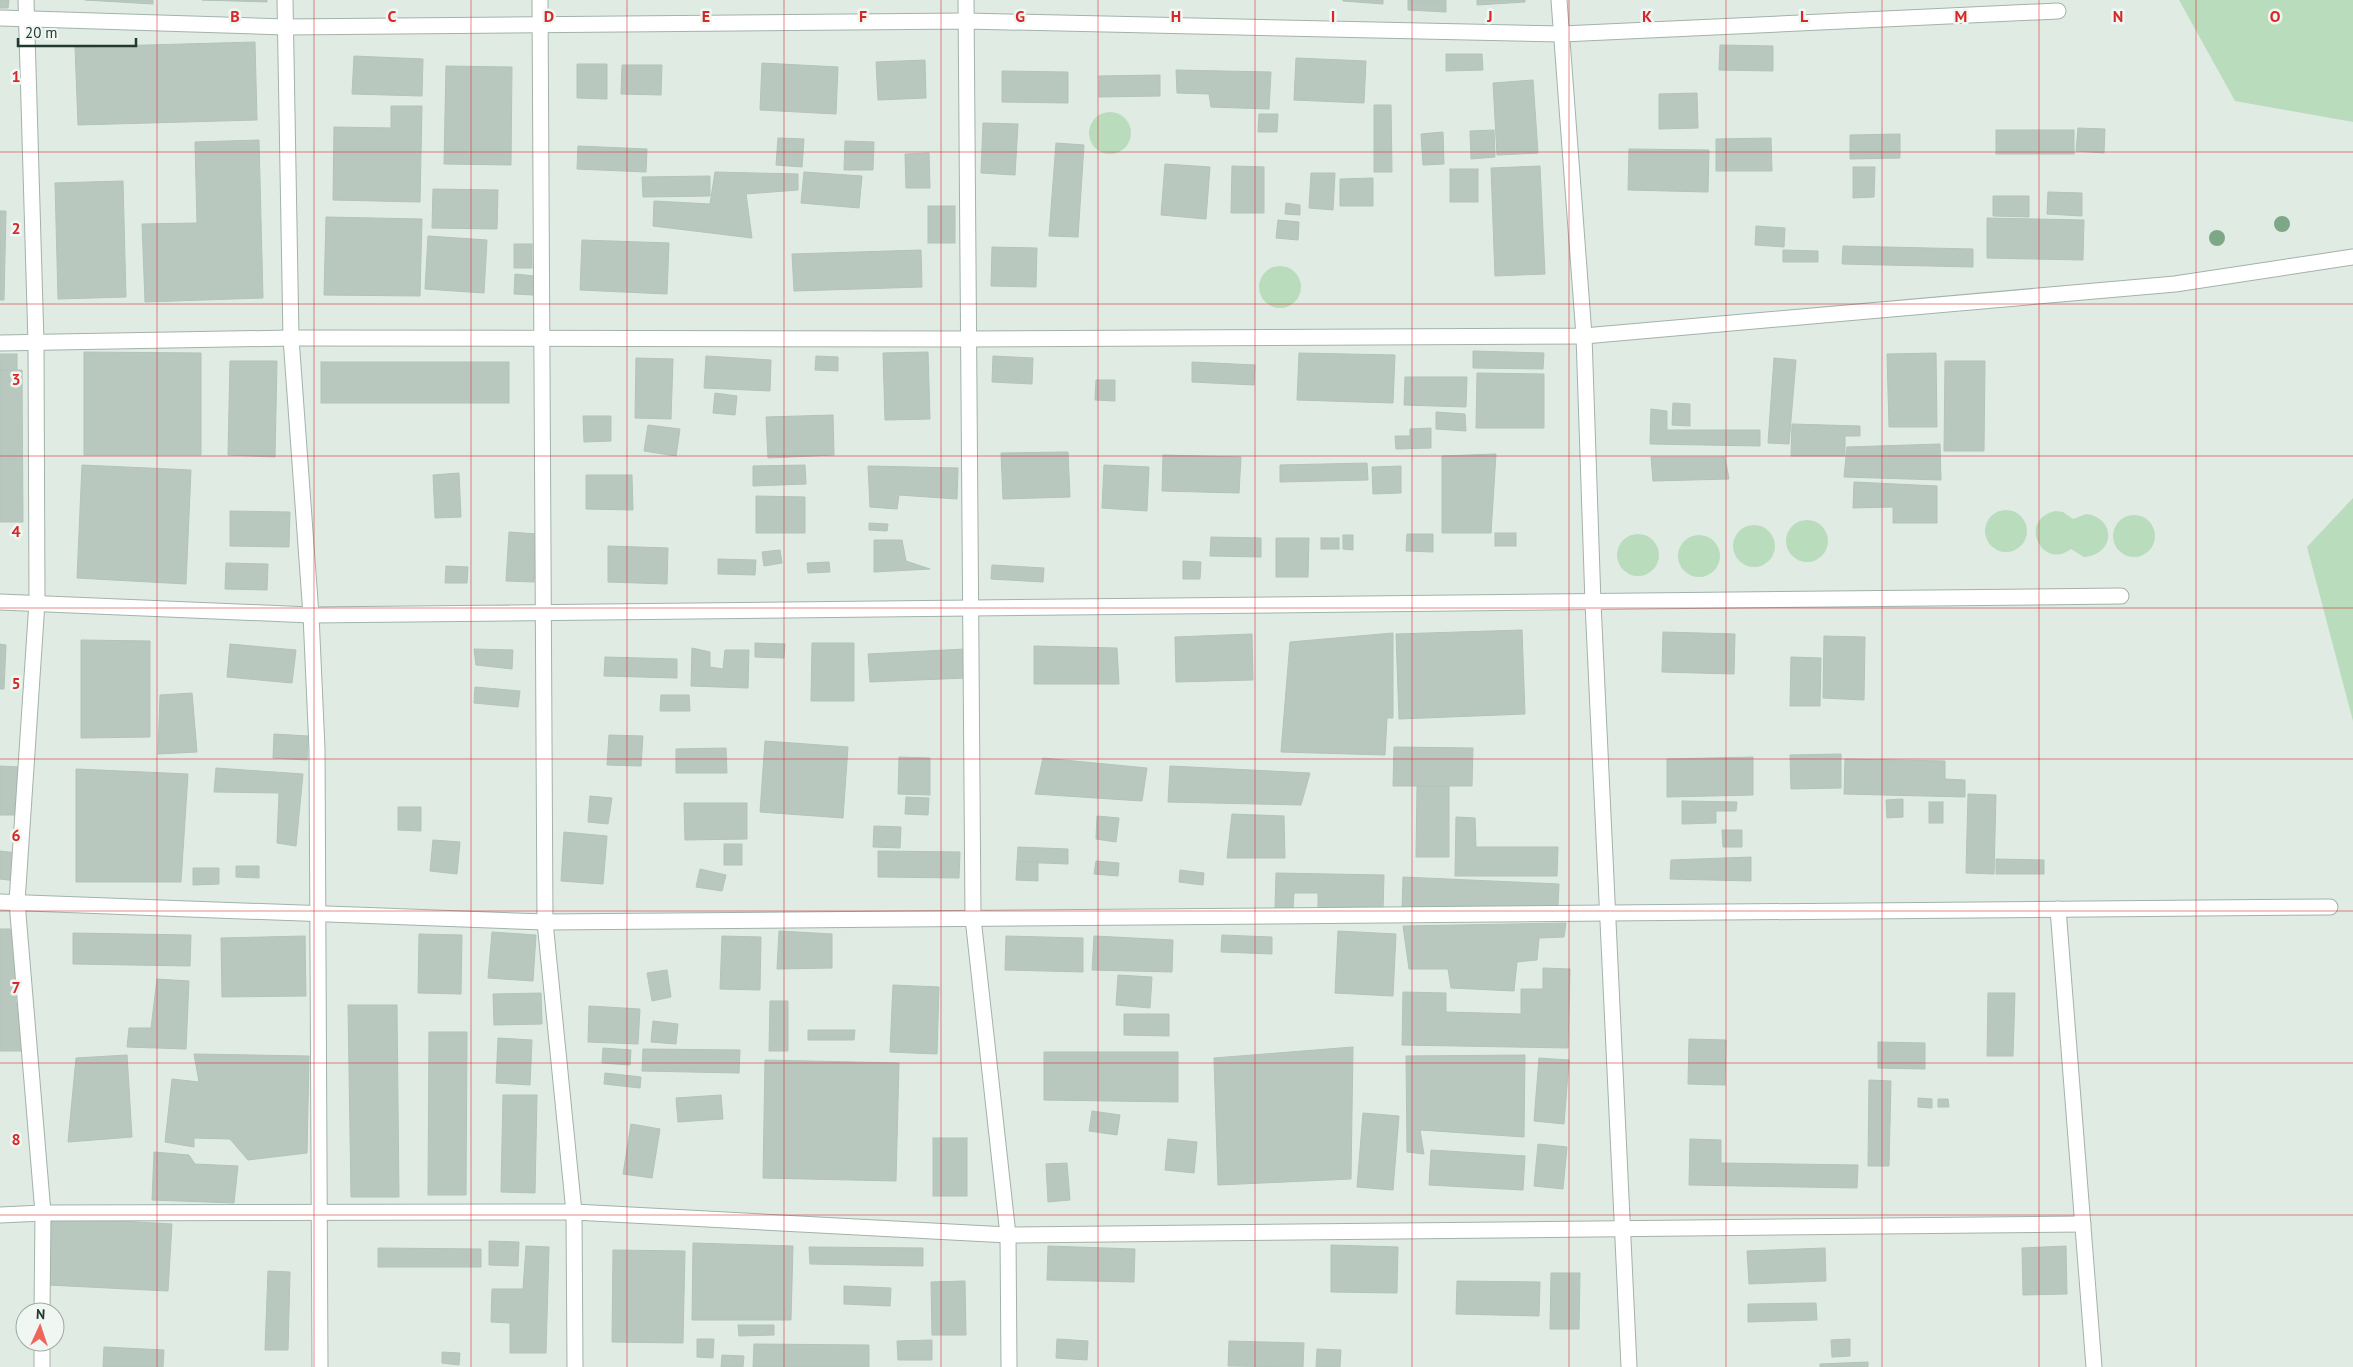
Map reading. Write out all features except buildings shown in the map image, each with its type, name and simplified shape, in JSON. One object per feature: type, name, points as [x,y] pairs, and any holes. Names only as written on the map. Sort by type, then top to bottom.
[{"type":"street","points":[[26,0],[36,343],[37,602],[16,902],[43,1213],[42,1302]]},
{"type":"street","points":[[285,0],[291,338],[311,614],[316,749],[320,1367]]},
{"type":"street","points":[[540,0],[544,922],[574,1212],[575,1367]]},
{"type":"street","points":[[966,0],[973,918],[1008,1235],[1009,1367]]},
{"type":"street","points":[[1559,0],[1584,336],[1593,603],[1629,1367]]},
{"type":"street","points":[[0,18],[286,27],[966,21],[1562,34],[2058,11]]},
{"type":"street","points":[[0,343],[291,338],[970,339],[1584,336],[2175,284],[2353,257]]},
{"type":"street","points":[[0,602],[311,614],[543,614],[2121,596]]},
{"type":"street","points":[[0,902],[544,922],[2330,907]]},
{"type":"street","points":[[2058,909],[2094,1367]]},
{"type":"street","points":[[0,1215],[43,1213],[574,1212],[1008,1235],[2083,1224]]},
{"type":"street","points":[[42,1352],[42,1367]]},
{"type":"green space","points":[[2179,0],[2353,0],[2353,122],[2235,101]]},
{"type":"green space","points":[[1114,112],[1122,115],[1128,121],[1131,133],[1128,145],[1122,151],[1106,154],[1098,151],[1092,145],[1089,129],[1092,121],[1098,115]]},
{"type":"green space","points":[[1284,266],[1292,269],[1298,275],[1301,287],[1298,299],[1292,305],[1276,308],[1268,305],[1262,299],[1259,283],[1262,275],[1268,269]]},
{"type":"green space","points":[[2353,498],[2353,721],[2307,547]]},
{"type":"green space","points":[[2010,510],[2018,513],[2024,519],[2027,531],[2024,543],[2018,549],[2002,552],[1994,549],[1988,543],[1985,527],[1988,519],[1994,513]]},
{"type":"green space","points":[[2055,511],[2063,512],[2073,519],[2086,514],[2096,517],[2103,522],[2108,536],[2102,550],[2094,555],[2084,557],[2071,549],[2060,554],[2051,554],[2043,549],[2038,542],[2037,524],[2044,516]]},
{"type":"green space","points":[[2138,515],[2146,518],[2152,524],[2155,536],[2152,548],[2146,554],[2130,557],[2122,554],[2116,548],[2113,532],[2116,524],[2122,518]]},
{"type":"green space","points":[[1811,520],[1819,523],[1825,529],[1828,541],[1825,553],[1819,559],[1803,562],[1795,559],[1789,553],[1786,537],[1789,529],[1795,523]]},
{"type":"green space","points":[[1758,525],[1766,528],[1772,534],[1775,546],[1772,558],[1766,564],[1750,567],[1742,564],[1736,558],[1733,542],[1736,534],[1742,528]]},
{"type":"green space","points":[[1642,534],[1650,537],[1656,543],[1659,555],[1656,567],[1650,573],[1634,576],[1626,573],[1620,567],[1617,551],[1620,543],[1626,537]]},
{"type":"green space","points":[[1703,535],[1711,538],[1717,544],[1720,556],[1717,568],[1711,574],[1695,577],[1687,574],[1681,568],[1678,552],[1681,544],[1687,538]]}]
